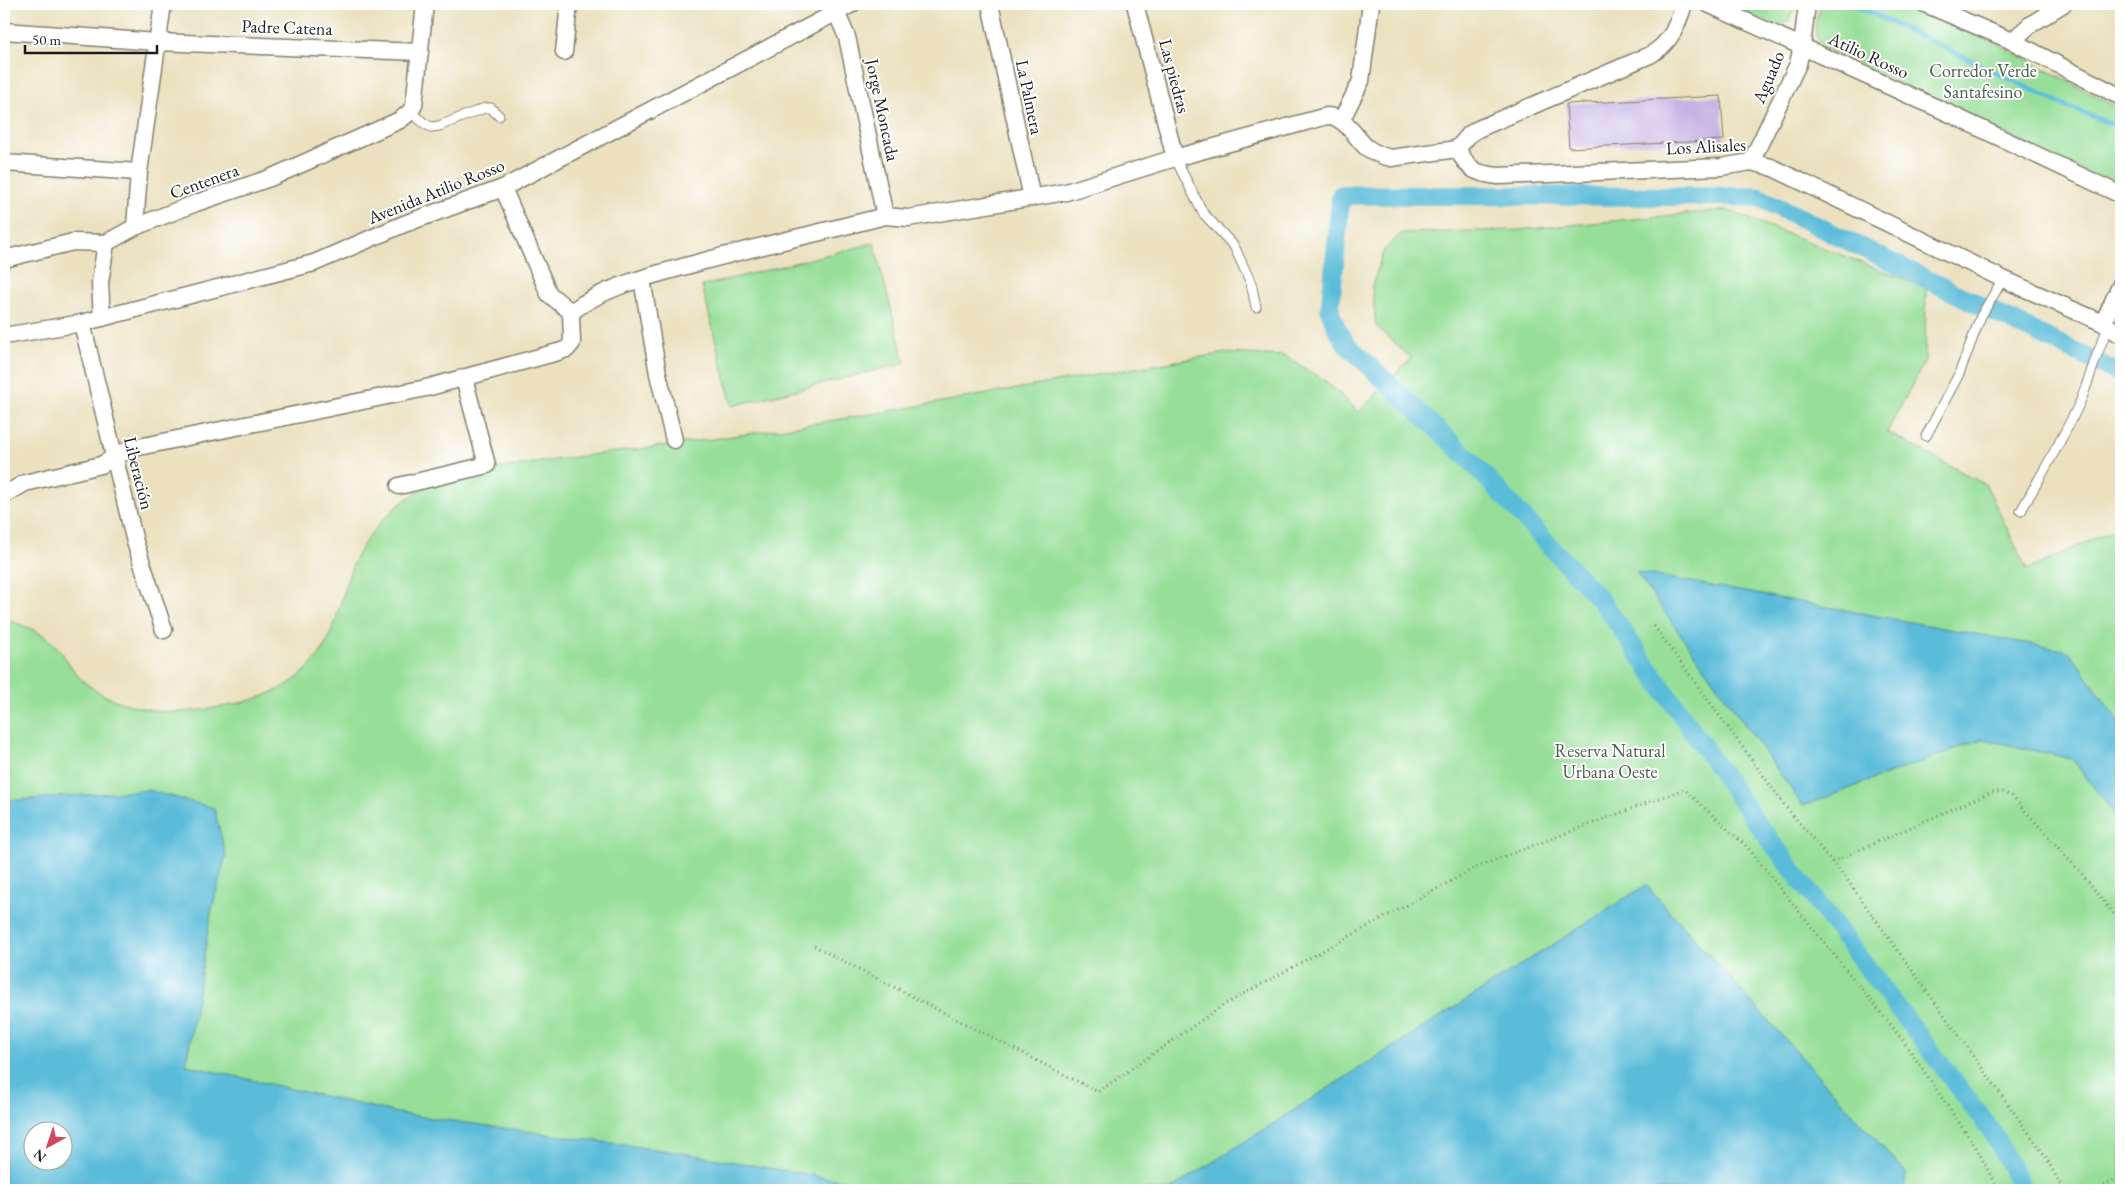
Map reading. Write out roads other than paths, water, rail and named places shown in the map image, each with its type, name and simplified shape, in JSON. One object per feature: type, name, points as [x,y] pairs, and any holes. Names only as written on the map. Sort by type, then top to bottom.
[{"type":"street","points":[[135,227],[139,172],[163,4]]},
{"type":"street","points":[[410,112],[414,105],[425,4]]},
{"type":"street","points":[[564,52],[569,4]]},
{"type":"street","name":"Avenida Atilio Rosso","points":[[4,336],[82,323],[314,263],[404,224],[503,188],[837,14],[852,4]]},
{"type":"street","name":"La Palmera","points":[[990,4],[1032,198]]},
{"type":"street","name":"Las piedras","points":[[1135,4],[1175,158]]},
{"type":"street","points":[[1340,120],[1361,81],[1371,4]]},
{"type":"street","points":[[571,312],[593,297],[642,279],[722,256],[885,216],[908,218],[1066,192],[1175,158],[1327,116],[1333,116],[1340,120],[1366,146],[1380,156],[1391,158],[1457,149],[1470,134],[1478,129],[1650,56],[1662,48],[1672,36],[1684,4]]},
{"type":"street","name":"Atilio Rosso","points":[[1708,4],[2121,195]]},
{"type":"street","name":"Aguado","points":[[1752,162],[1798,64],[1807,4]]},
{"type":"street","points":[[1925,4],[2012,42],[2121,97]]},
{"type":"street","points":[[2012,42],[2030,24],[2063,4]]},
{"type":"street","name":"Jorge Moncada","points":[[837,14],[847,37],[885,216]]},
{"type":"street","name":"Padre Catena","points":[[4,31],[158,42],[420,52]]},
{"type":"street","name":"Centenera","points":[[106,243],[135,227],[196,203],[270,178],[400,120],[410,112]]},
{"type":"street","name":"Los Alisales","points":[[1457,149],[1473,171],[1498,176],[1721,167],[1752,162],[1771,167],[2002,279],[2111,328]]},
{"type":"street","points":[[4,163],[139,172]]},
{"type":"street","points":[[4,495],[25,483],[101,465],[128,449],[426,388],[567,349],[572,343],[571,312],[549,294],[503,188]]},
{"type":"street","points":[[4,259],[72,242],[106,243],[100,283],[102,318]]},
{"type":"street","points":[[642,279],[658,374],[674,440]]},
{"type":"street","points":[[2111,328],[2121,284]]},
{"type":"street","name":"Liberación","points":[[82,323],[135,542],[164,630]]},
{"type":"street","points":[[399,486],[486,465],[464,378]]},
{"type":"lane","points":[[410,112],[431,126],[439,126],[485,108],[491,108],[499,116]]},
{"type":"lane","points":[[1175,158],[1203,213],[1234,246],[1251,283],[1256,307]]},
{"type":"lane","points":[[1926,436],[1959,374],[1981,316],[2002,279]]},
{"type":"lane","points":[[2021,511],[2080,403],[2093,370],[2097,349],[2111,328]]},
{"type":"water","points":[[1636,572],[2069,651],[2121,725],[2121,822],[2072,759],[1982,739],[1803,806]]},
{"type":"water","points":[[148,790],[214,808],[226,855],[211,913],[186,1065],[402,1114],[683,1153],[897,1190],[4,1190],[4,801]]},
{"type":"water","points":[[1646,885],[1906,1173],[1904,1190],[1169,1190]]},
{"type":"waterway","points":[[1853,4],[2064,105],[2121,128]]},
{"type":"waterway","points":[[2023,1190],[1993,1133],[1754,819],[1603,603],[1469,459],[1347,345],[1337,329],[1330,311],[1341,195],[1758,197],[2121,374]]},
{"type":"park label","name":"Corredor Verde Santafesino","points":[[1983,80]]},
{"type":"park label","name":"Reserva Natural Urbana Oeste","points":[[1610,760]]}]
